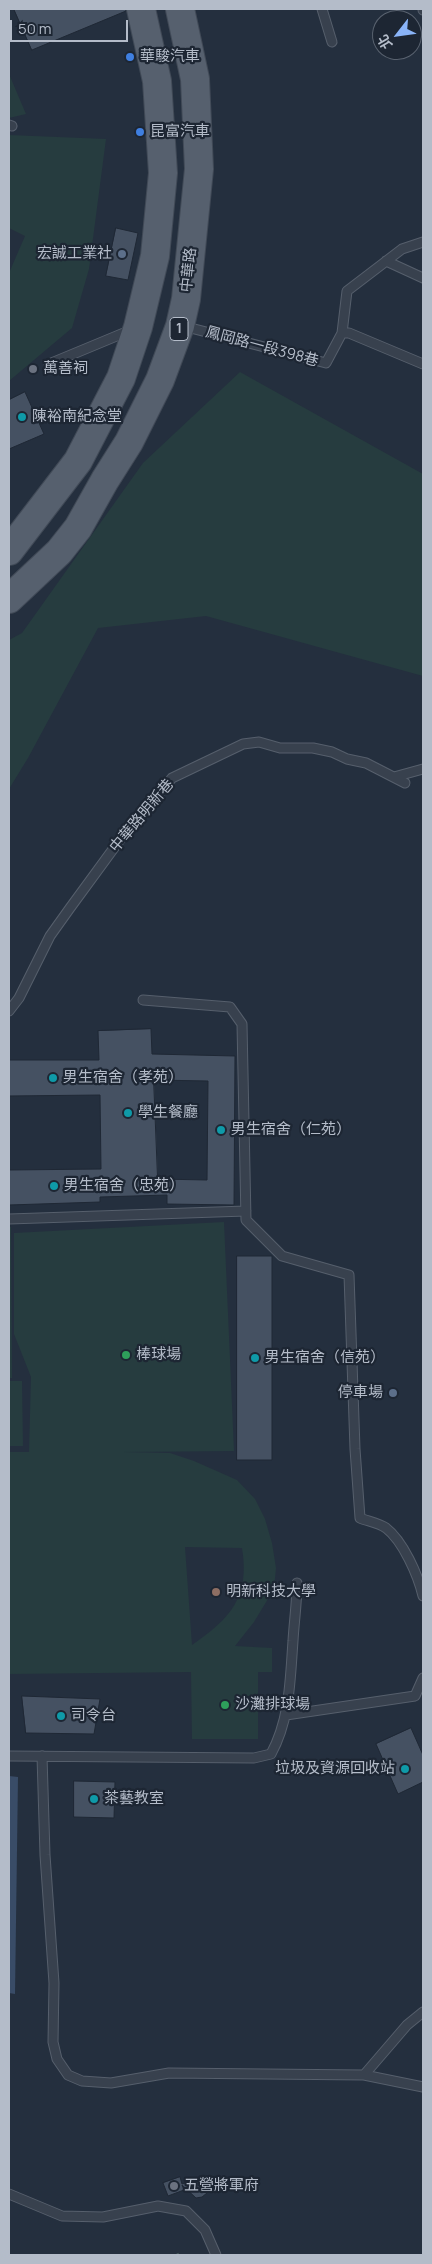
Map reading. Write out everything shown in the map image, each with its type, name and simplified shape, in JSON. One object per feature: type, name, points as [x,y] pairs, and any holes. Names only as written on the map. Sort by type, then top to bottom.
[{"type":"main road","points":[[9,551],[78,461],[121,378],[138,326],[155,256],[163,173],[157,81],[141,9]]},
{"type":"main road","name":"中華路","points":[[9,599],[59,552],[78,528],[134,433],[160,380],[180,326],[186,299],[199,169],[195,78],[180,9]]},
{"type":"lane","points":[[322,9],[332,42]]},
{"type":"lane","name":"鳳岡路一段398巷","points":[[180,326],[326,363],[342,333],[347,291],[402,249],[423,242]]},
{"type":"lane","points":[[386,261],[423,278]]},
{"type":"lane","points":[[49,364],[138,326]]},
{"type":"lane","points":[[342,333],[348,333],[423,364]]},
{"type":"lane","name":"中華路明新巷","points":[[9,1010],[19,998],[50,936],[122,837],[172,778],[243,744],[259,742],[280,748],[313,748],[332,752],[366,763],[405,783]]},
{"type":"lane","points":[[394,777],[423,769]]},
{"type":"lane","points":[[143,1000],[230,1007],[242,1024],[246,1220],[282,1256],[349,1275],[355,1448],[360,1518],[385,1527],[407,1555],[420,1583],[423,1596]]},
{"type":"lane","points":[[9,1219],[246,1211]]},
{"type":"lane","points":[[9,1756],[254,1758],[270,1754],[280,1736],[286,1715],[297,1606],[297,1583]]},
{"type":"lane","points":[[286,1715],[415,1696],[423,1678]]},
{"type":"lane","points":[[42,1756],[45,1855],[54,1983],[54,2042],[57,2059],[68,2075],[82,2081],[111,2083],[169,2073],[364,2075],[423,2087]]},
{"type":"lane","points":[[364,2075],[407,2025],[423,2012]]},
{"type":"lane","points":[[9,2194],[62,2216],[103,2217],[158,2206],[186,2211],[205,2230],[216,2255]]},
{"type":"green space","points":[[9,74],[26,114],[9,118]]},
{"type":"green space","points":[[9,135],[106,139],[89,269],[72,328],[9,381],[9,273],[25,236],[9,228]]},
{"type":"green space","points":[[240,372],[423,474],[423,676],[206,616],[98,628],[28,758],[9,789],[9,640],[22,633],[143,463]]},
{"type":"green space","points":[[224,1222],[234,1451],[124,1452],[170,1453],[194,1461],[237,1480],[255,1499],[265,1519],[272,1543],[276,1568],[274,1589],[254,1622],[235,1646],[272,1648],[272,1672],[258,1672],[258,1739],[192,1739],[191,1672],[9,1674],[9,1452],[29,1452],[31,1377],[14,1334],[14,1233]],"holes":[[[185,1547],[242,1548],[243,1580],[235,1605],[217,1625],[192,1645]]]},
{"type":"green space","points":[[9,1227],[11,1227],[12,1378],[9,1378]]},
{"type":"green space","points":[[9,1381],[22,1381],[23,1446],[9,1446]]},
{"type":"water","points":[[9,1776],[18,1777],[15,1994],[9,1993]]},
{"type":"building","points":[[14,9],[126,9],[126,11],[32,50]]},
{"type":"building","name":"宏誠工業社","points":[[116,228],[138,233],[128,280],[106,276]]},
{"type":"building","name":"陳裕南紀念堂","points":[[25,392],[44,434],[9,449],[9,400]]},
{"type":"building","points":[[151,1029],[152,1054],[235,1056],[234,1205],[167,1204],[167,1195],[100,1197],[100,1202],[9,1205],[9,1170],[101,1169],[100,1095],[9,1096],[9,1060],[99,1060],[98,1031]],"holes":[[[154,1080],[208,1081],[207,1180],[158,1179]]]},
{"type":"building","name":"男生宿舍（信苑）","points":[[237,1256],[272,1256],[272,1460],[237,1460]]},
{"type":"building","name":"司令台","points":[[22,1696],[100,1699],[94,1734],[26,1733]]},
{"type":"building","name":"垃圾及資源回收站","points":[[411,1728],[423,1755],[423,1782],[398,1794],[376,1744]]},
{"type":"building","name":"茶藝教室","points":[[74,1781],[115,1782],[114,1818],[74,1817]]},
{"type":"building","points":[[180,2177],[182,2184],[202,2179],[208,2186],[207,2193],[202,2197],[196,2198],[182,2185],[184,2190],[168,2196],[163,2183]]},
{"type":"place","name":"華駿汽車","points":[[130,57]]},
{"type":"place","name":"昆富汽車","points":[[140,132]]},
{"type":"place","name":"宏誠工業社","points":[[122,254]]},
{"type":"place","name":"萬善祠","points":[[33,369]]},
{"type":"place","name":"陳裕南紀念堂","points":[[22,417]]},
{"type":"place","name":"男生宿舍（孝苑）","points":[[53,1078]]},
{"type":"place","name":"學生餐廳","points":[[128,1113]]},
{"type":"place","name":"男生宿舍（仁苑）","points":[[221,1130]]},
{"type":"place","name":"男生宿舍（忠苑）","points":[[54,1186]]},
{"type":"place","name":"棒球場","points":[[126,1355]]},
{"type":"place","name":"男生宿舍（信苑）","points":[[255,1358]]},
{"type":"place","name":"停車場","points":[[393,1393]]},
{"type":"place","name":"明新科技大學","points":[[216,1592]]},
{"type":"place","name":"沙灘排球場","points":[[225,1705]]},
{"type":"place","name":"司令台","points":[[61,1716]]},
{"type":"place","name":"垃圾及資源回收站","points":[[405,1769]]},
{"type":"place","name":"茶藝教室","points":[[94,1799]]},
{"type":"place","name":"五營將軍府","points":[[174,2186]]}]
